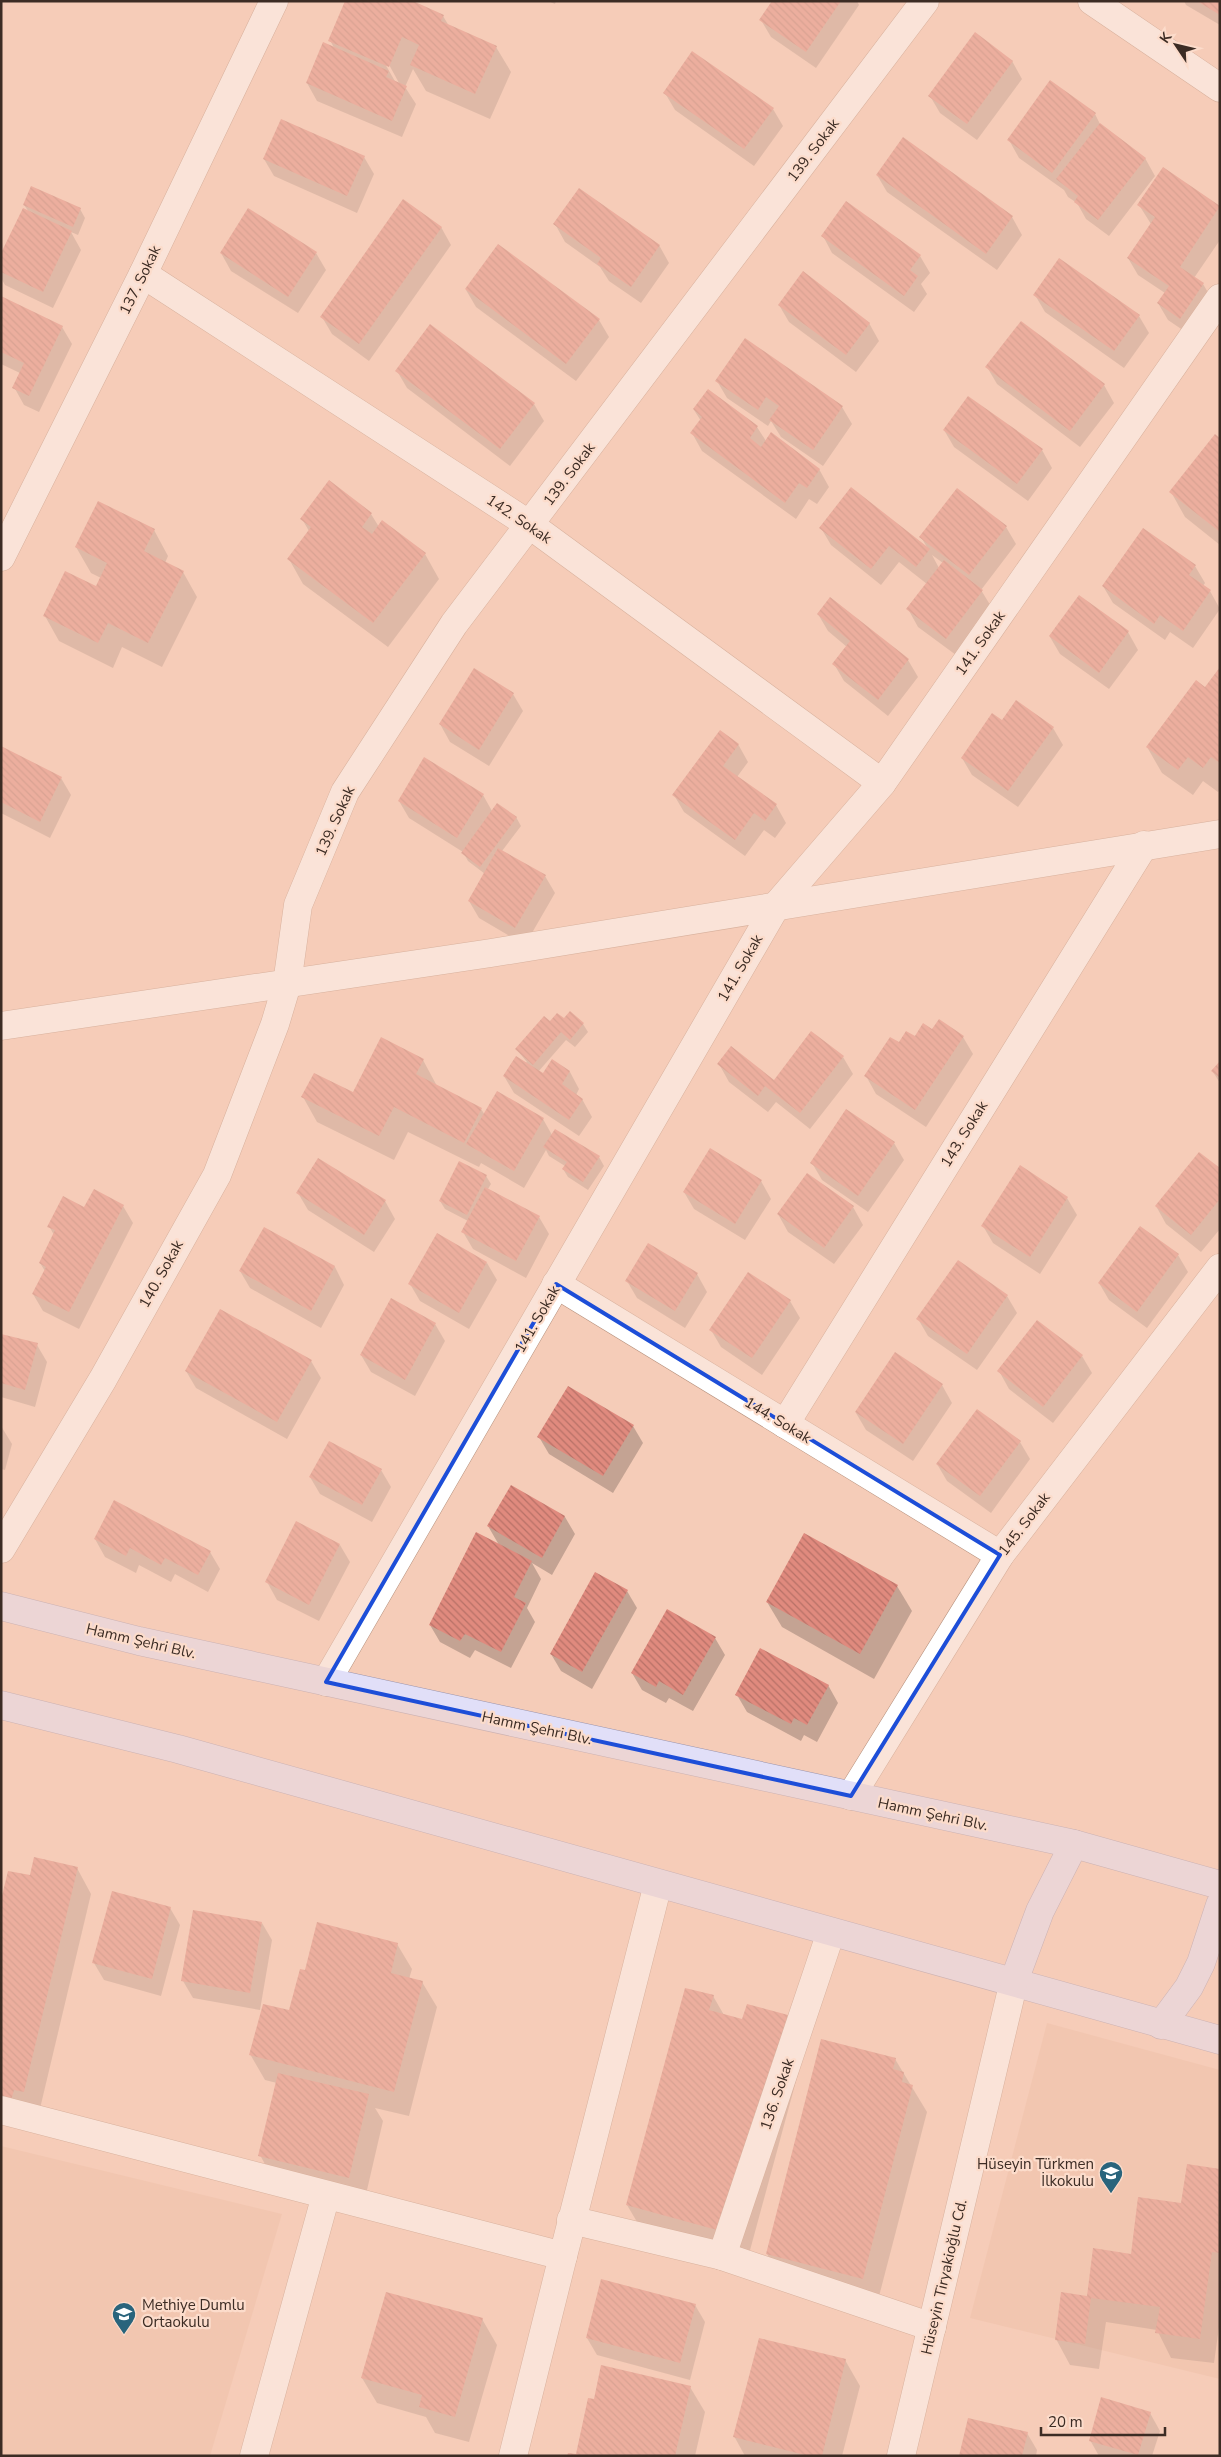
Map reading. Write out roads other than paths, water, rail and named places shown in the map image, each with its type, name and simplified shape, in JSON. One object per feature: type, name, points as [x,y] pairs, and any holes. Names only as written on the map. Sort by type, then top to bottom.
[{"type":"main road","name":"Hamm Şehri Blv.","points":[[1,1606],[139,1641],[1074,1844],[1220,1885]]},
{"type":"main road","points":[[1,1705],[178,1749],[1220,2040]]},
{"type":"main road","points":[[1014,1981],[1040,1911],[1074,1844]]},
{"type":"main road","points":[[1161,2025],[1189,1986],[1197,1971],[1220,1905]]},
{"type":"street","name":"137. Sokak","points":[[1,557],[143,274],[274,1]]},
{"type":"street","name":"139. Sokak","points":[[287,984],[298,905],[345,792],[454,624],[925,1]]},
{"type":"street","points":[[1092,1],[1220,88]]},
{"type":"street","name":"142. Sokak","points":[[143,274],[530,525],[882,784]]},
{"type":"street","name":"141. Sokak","points":[[326,1682],[776,906],[882,784],[1220,298]]},
{"type":"street","points":[[1,1026],[287,984],[1220,834]]},
{"type":"street","name":"143. Sokak","points":[[785,1424],[1144,845]]},
{"type":"street","name":"140. Sokak","points":[[1,1549],[103,1379],[216,1175],[275,1024],[287,984]]},
{"type":"street","name":"145. Sokak","points":[[851,1796],[1000,1555],[1220,1268]]},
{"type":"street","name":"144. Sokak","points":[[556,1284],[1000,1555]]},
{"type":"street","points":[[513,2456],[571,2220],[658,1884]]},
{"type":"street","name":"136. Sokak","points":[[722,2256],[831,1932]]},
{"type":"street","name":"Hüseyin Tiryakioğlu Cd.","points":[[901,2456],[1014,1981]]},
{"type":"street","points":[[1,2110],[562,2256]]},
{"type":"street","points":[[254,2456],[326,2195]]},
{"type":"street","points":[[571,2220],[722,2256],[932,2327]]},
{"type":"place","name":"Hüseyin Türkmen İlkokulu","points":[[1111,2194]]},
{"type":"place","name":"Methiye Dumlu Ortaokulu","points":[[124,2335]]}]
